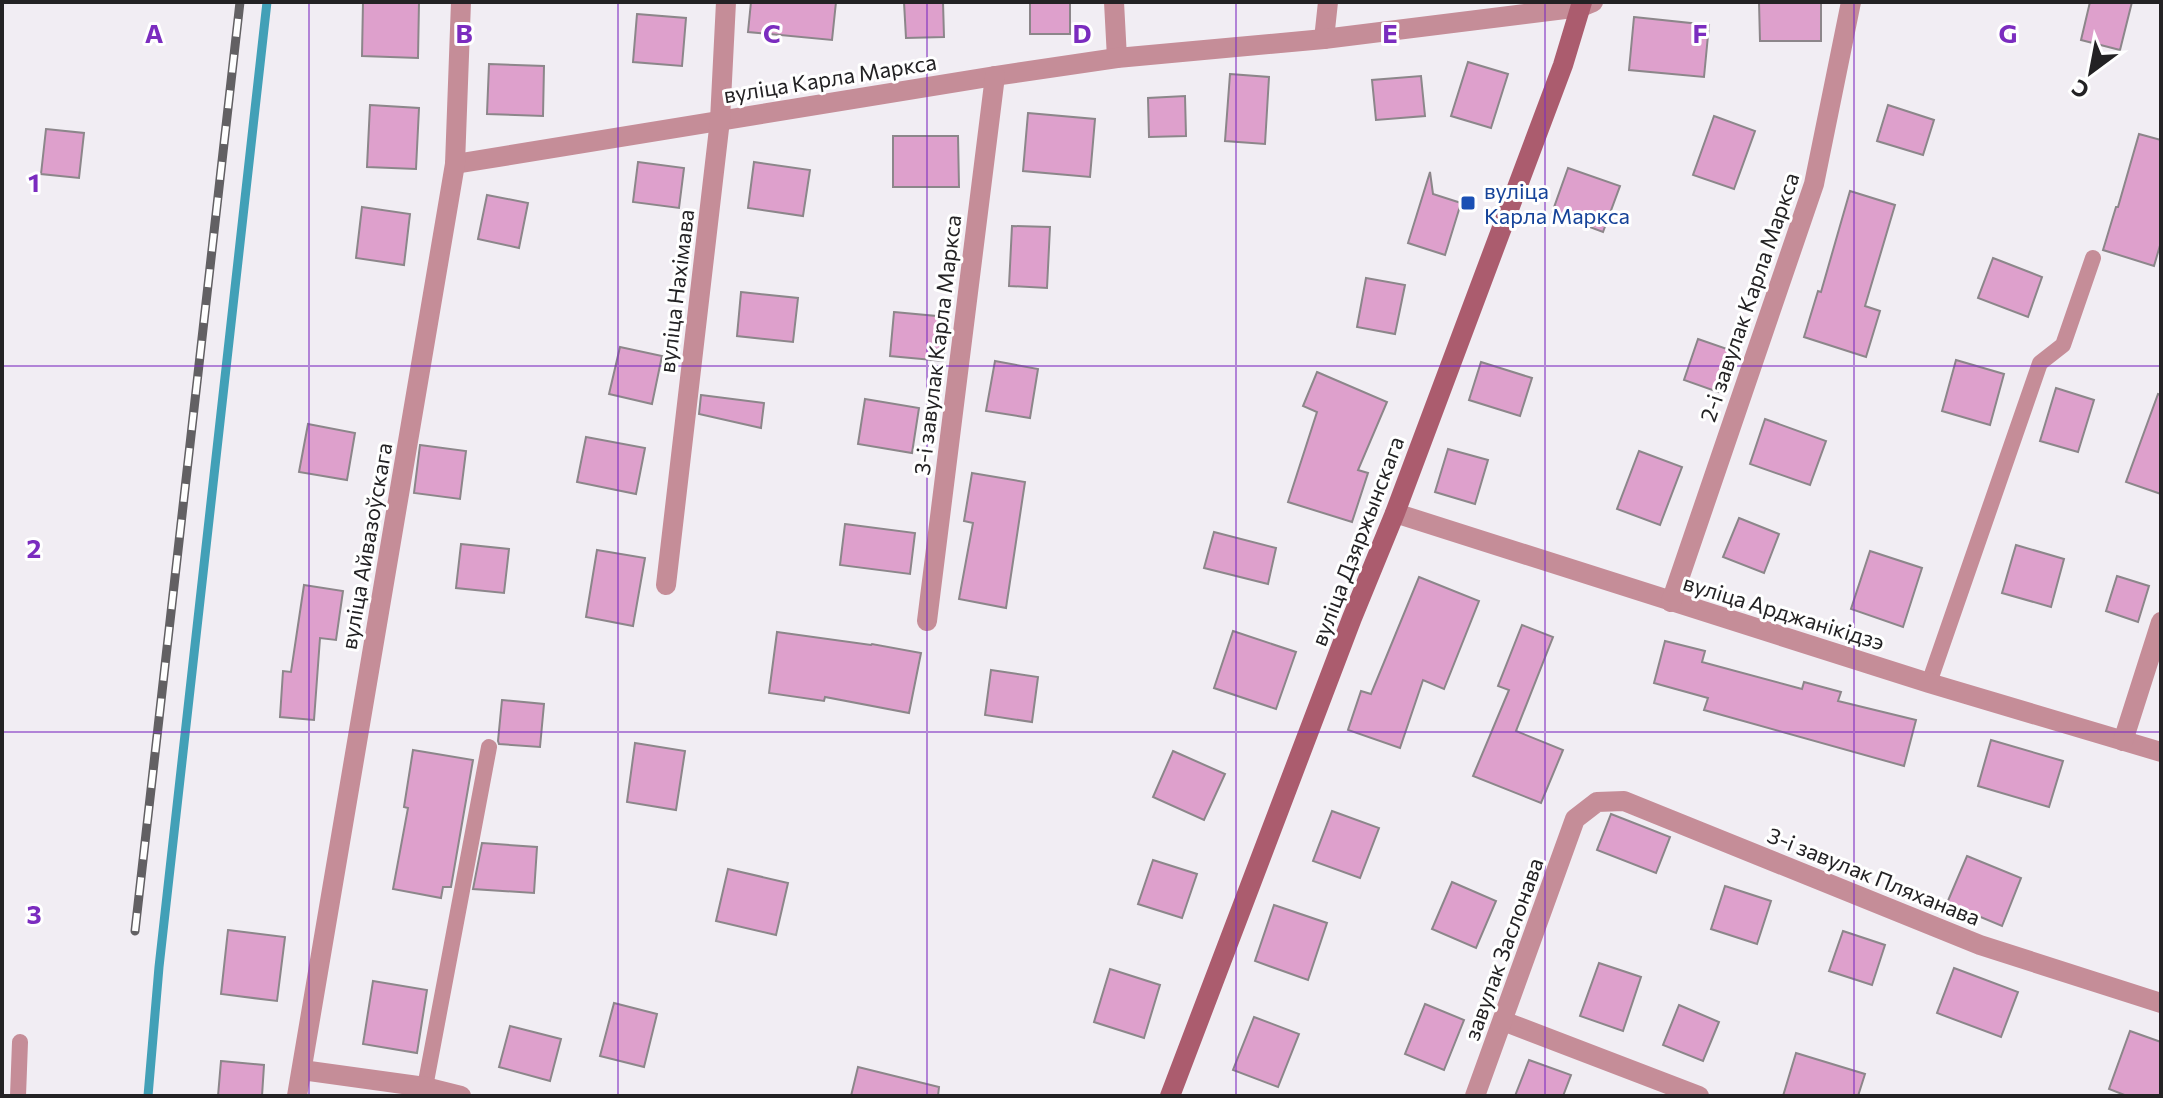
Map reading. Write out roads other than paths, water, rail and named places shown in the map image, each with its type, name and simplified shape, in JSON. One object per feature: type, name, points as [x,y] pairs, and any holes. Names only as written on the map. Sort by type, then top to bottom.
[{"type":"street","name":"вуліца Айвазоўскага","points":[[297,1096],[455,164],[461,2]]},
{"type":"street","name":"вуліца Нахімава","points":[[666,585],[720,120],[726,2]]},
{"type":"street","points":[[1114,2],[1117,58]]},
{"type":"street","points":[[1324,39],[1328,2]]},
{"type":"street","name":"2-і завулак Карла Маркса","points":[[1671,602],[1814,184],[1851,2]]},
{"type":"street","name":"вуліца Карла Маркса","points":[[455,164],[1117,58],[1324,39],[1585,4]]},
{"type":"street","name":"вуліца Дзяржынскага","points":[[1170,1096],[1346,633],[1395,513],[1585,4]]},
{"type":"street","name":"3-і завулак Карла Маркса","points":[[927,621],[995,76]]},
{"type":"street","name":"вуліца Арджанікідзэ","points":[[1395,513],[1929,683],[2161,752]]},
{"type":"street","points":[[2123,741],[2161,622]]},
{"type":"street","name":"3-і завулак Пляханава","points":[[1575,819],[1597,802],[1624,801],[1980,945],[2161,1003]]},
{"type":"street","name":"завулак Заслонава","points":[[1475,1096],[1575,819]]},
{"type":"street","points":[[1503,1021],[1699,1096]]},
{"type":"street","points":[[302,1070],[425,1087],[461,1096]]},
{"type":"lane","points":[[1929,683],[2040,363],[2063,345],[2093,258]]},
{"type":"lane","points":[[425,1087],[489,747]]},
{"type":"lane","points":[[18,1096],[20,1042]]},
{"type":"waterway","points":[[148,1096],[159,967],[267,2]]},
{"type":"railway","points":[[135,931],[240,2]]},
{"type":"place","name":"вуліца Карла Маркса","points":[[1468,203]]}]
